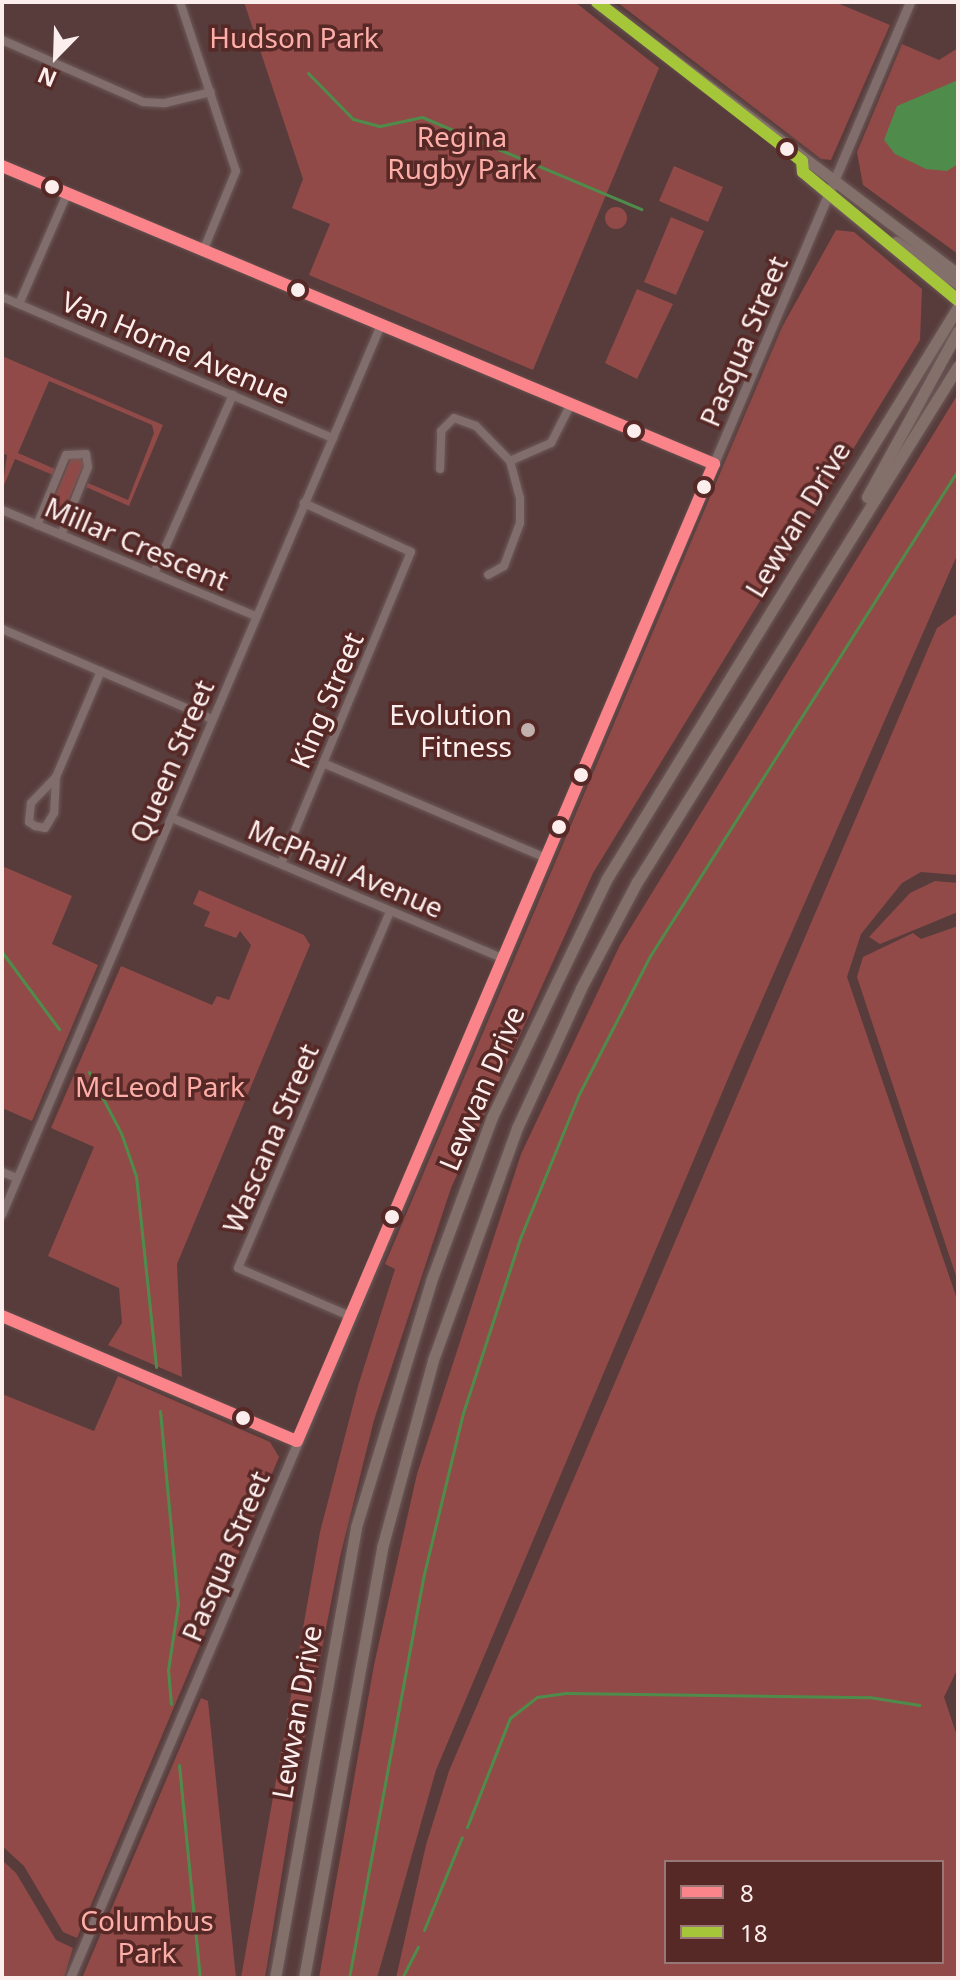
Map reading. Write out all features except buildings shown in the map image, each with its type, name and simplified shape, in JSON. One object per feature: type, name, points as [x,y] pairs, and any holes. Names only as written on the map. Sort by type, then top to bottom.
[{"type":"main road","points":[[597,2],[802,161],[814,162],[958,274]]},
{"type":"main road","points":[[802,161],[803,172],[958,300]]},
{"type":"main road","points":[[829,195],[841,192],[920,245]]},
{"type":"main road","points":[[849,211],[958,284]]},
{"type":"main road","name":"Lewvan Drive","points":[[275,1978],[356,1527],[431,1281],[492,1117],[606,880],[958,307]]},
{"type":"main road","points":[[832,565],[958,331]]},
{"type":"main road","name":"Lewvan Drive","points":[[304,1978],[382,1548],[433,1360],[485,1209],[554,1046],[630,894],[958,366]]},
{"type":"street","points":[[180,2],[236,171],[203,251]]},
{"type":"street","name":"Pasqua Street","points":[[70,1978],[910,2]]},
{"type":"street","points":[[2,40],[143,102],[165,103],[211,92]]},
{"type":"street","points":[[2,166],[714,464]]},
{"type":"street","points":[[19,304],[67,194]]},
{"type":"street","name":"Van Horne Avenue","points":[[2,297],[333,438]]},
{"type":"street","name":"Queen Street","points":[[2,1215],[381,325]]},
{"type":"street","points":[[154,573],[233,395]]},
{"type":"street","points":[[510,461],[551,443],[571,404]]},
{"type":"street","points":[[440,469],[441,431],[454,418],[476,426],[510,461],[520,498],[520,523],[512,553],[488,575]]},
{"type":"street","points":[[37,525],[66,455],[86,454],[88,467],[61,535]]},
{"type":"street","name":"King Street","points":[[281,864],[411,552],[304,503]]},
{"type":"street","name":"Millar Crescent","points":[[2,510],[256,616]]},
{"type":"street","points":[[2,629],[212,719]]},
{"type":"street","points":[[56,777],[31,803],[29,822],[35,826],[45,828],[54,813],[56,777],[101,671]]},
{"type":"street","points":[[323,763],[546,858]]},
{"type":"street","name":"McPhail Avenue","points":[[172,818],[502,958]]},
{"type":"street","name":"Wascana Street","points":[[352,1317],[238,1268],[390,911]]},
{"type":"street","points":[[2,1172],[17,1178]]},
{"type":"street","points":[[2,1316],[297,1441]]},
{"type":"green space","name":"Regina Rugby Park","points":[[244,2],[575,2],[659,68],[533,370],[309,275],[330,224],[292,208],[303,179]]},
{"type":"green space","points":[[617,2],[835,2],[890,25],[831,160],[821,159]]},
{"type":"green space","points":[[902,44],[939,60],[958,48],[958,254],[863,185],[857,152]]},
{"type":"green space","points":[[674,166],[723,187],[708,222],[659,201]]},
{"type":"green space","points":[[616,207],[624,210],[627,218],[624,226],[616,229],[608,226],[605,218],[608,210]]},
{"type":"green space","points":[[671,217],[704,231],[676,295],[644,282]]},
{"type":"green space","points":[[836,230],[854,232],[922,289],[920,340],[593,873],[451,1188],[374,1420],[340,1557],[301,1755],[265,1978],[241,1978],[320,1532],[358,1386],[395,1269],[385,1264],[782,327]]},
{"type":"green space","points":[[637,289],[673,304],[637,379],[605,363]]},
{"type":"green space","points":[[2,356],[163,425],[129,506],[86,487],[88,483],[128,500],[154,433],[152,425],[49,381],[18,453],[55,469],[53,475],[15,459],[2,490],[7,455],[2,453]]},
{"type":"green space","points":[[958,394],[958,553],[735,1062],[436,1770],[377,1978],[319,1978],[374,1665],[417,1474],[521,1154],[620,945]]},
{"type":"green space","points":[[80,456],[84,464],[59,523],[46,518],[71,458]]},
{"type":"green space","points":[[958,613],[958,875],[921,872],[902,883],[861,934],[847,977],[958,1302],[958,1668],[944,1697],[958,1739],[958,1978],[396,1978],[426,1845],[449,1771],[937,628]]},
{"type":"green space","points":[[2,866],[72,896],[52,944],[98,965],[32,1121],[2,1108]]},
{"type":"green space","points":[[935,881],[958,883],[958,912],[880,944],[869,937],[910,893]]},
{"type":"green space","name":"McLeod Park","points":[[199,890],[304,935],[310,945],[177,1264],[182,1377],[108,1345],[122,1323],[119,1288],[48,1256],[94,1147],[51,1128],[121,966],[212,1005],[217,996],[229,1000],[251,945],[240,931],[236,938],[204,926],[210,912],[193,904]]},
{"type":"green space","points":[[958,926],[958,1282],[857,977],[863,957],[913,933],[921,939]]},
{"type":"green space","points":[[118,1376],[270,1442],[279,1457],[77,1938],[63,1932],[24,1866],[2,1846],[2,1394],[94,1431]]},
{"type":"green space","name":"Columbus Park","points":[[201,1698],[208,1701],[236,1978],[82,1978]]},
{"type":"green space","points":[[2,1860],[16,1873],[56,1940],[73,1948],[64,1978],[2,1978]]},
{"type":"shaded area","points":[[958,80],[958,164],[947,171],[926,169],[895,154],[884,140],[897,106]]},
{"type":"waterway","points":[[308,73],[353,119],[380,126],[422,117],[641,209]]},
{"type":"waterway","points":[[349,1978],[424,1574],[463,1413],[521,1236],[578,1096],[650,956],[958,470]]},
{"type":"waterway","points":[[2,952],[59,1029]]},
{"type":"waterway","points":[[89,1072],[121,1133],[136,1176],[156,1367]]},
{"type":"waterway","points":[[160,1411],[178,1604],[168,1670],[171,1704]]},
{"type":"waterway","points":[[467,1827],[510,1718],[537,1697],[566,1693],[869,1697],[919,1705]]},
{"type":"waterway","points":[[179,1765],[200,1978]]},
{"type":"waterway","points":[[424,1930],[462,1837]]},
{"type":"waterway","points":[[402,1978],[418,1947]]},
{"type":"transit line","name":"18","points":[[597,2],[802,161],[803,172],[958,300]]},
{"type":"transit line","name":"8","points":[[2,166],[714,464]]},
{"type":"transit line","name":"8","points":[[297,1441],[714,464]]},
{"type":"transit line","name":"8","points":[[2,1316],[297,1441]]},
{"type":"place","name":"Evolution Fitness","points":[[528,730]]},
{"type":"park label","name":"Hudson Park","points":[[294,37]]}]
